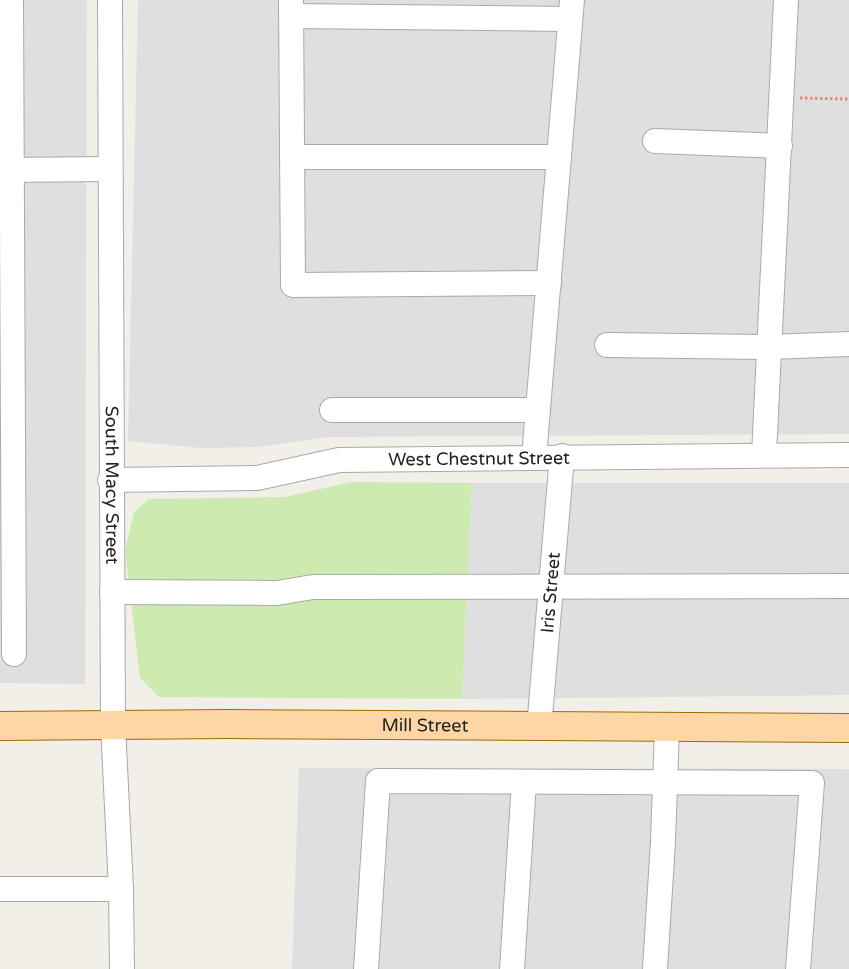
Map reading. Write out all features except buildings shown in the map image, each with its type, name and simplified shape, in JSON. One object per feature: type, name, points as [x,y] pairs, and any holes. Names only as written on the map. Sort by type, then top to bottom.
[{"type":"main road","name":"Mill Street","points":[[0,726],[849,728]]},
{"type":"street","points":[[11,0],[6,50],[7,611],[14,654]]},
{"type":"street","name":"South Macy Street","points":[[110,0],[110,480],[113,725],[121,889],[122,969]]},
{"type":"street","points":[[764,455],[786,0]]},
{"type":"street","points":[[534,457],[571,10],[291,8],[293,285],[548,283]]},
{"type":"street","points":[[655,141],[780,146]]},
{"type":"street","points":[[292,157],[559,157]]},
{"type":"street","points":[[6,170],[110,169]]},
{"type":"street","points":[[607,345],[770,346],[849,344]]},
{"type":"street","points":[[332,410],[538,410]]},
{"type":"street","name":"West Chestnut Street","points":[[110,480],[257,478],[339,460],[562,456],[849,455]]},
{"type":"street","name":"Iris Street","points":[[539,728],[562,456]]},
{"type":"street","points":[[112,592],[278,593],[313,587],[849,586]]},
{"type":"street","points":[[654,969],[666,783],[667,728]]},
{"type":"street","points":[[366,969],[378,781],[812,783],[798,969]]},
{"type":"street","points":[[512,969],[524,782]]},
{"type":"street","points":[[0,889],[121,889]]},
{"type":"path","points":[[782,98],[849,100]]},
{"type":"shaded area","points":[[0,0],[87,0],[85,684],[0,683]]},
{"type":"shaded area","points":[[138,0],[849,0],[849,434],[328,437],[259,447],[201,448],[128,441]]},
{"type":"shaded area","points":[[472,483],[849,483],[849,695],[462,699]]},
{"type":"shaded area","points":[[299,768],[849,769],[849,969],[292,969]]},
{"type":"green space","points":[[352,482],[472,483],[462,699],[159,697],[140,678],[125,550],[134,512],[149,499],[285,497]]}]
